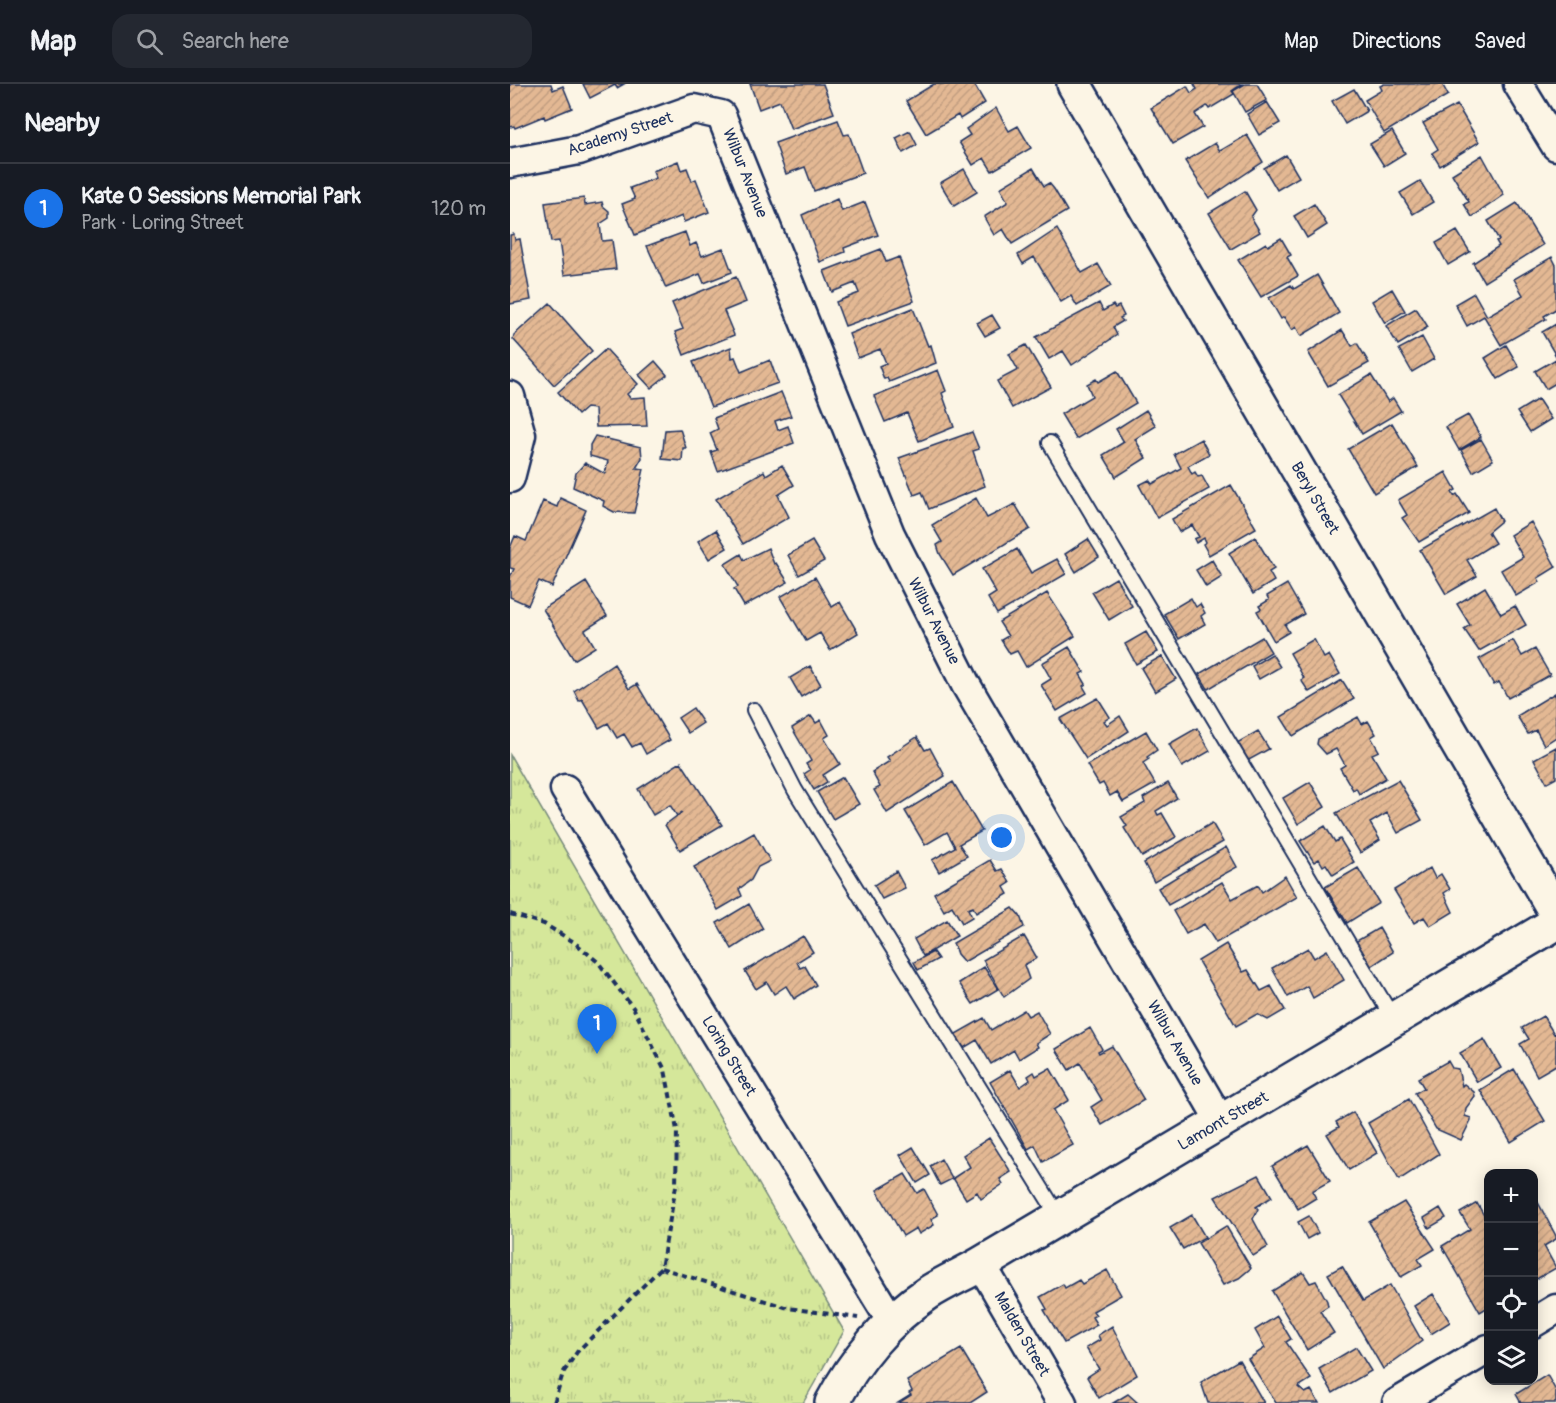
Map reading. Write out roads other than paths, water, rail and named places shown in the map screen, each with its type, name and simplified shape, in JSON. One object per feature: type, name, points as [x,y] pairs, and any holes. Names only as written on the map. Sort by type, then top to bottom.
[{"type":"main road","name":"Beryl Street","points":[[1074,84],[1556,912]]},
{"type":"main road","name":"Lamont Street","points":[[832,1403],[847,1374],[892,1322],[928,1293],[981,1264],[1556,923]]},
{"type":"street","points":[[1518,84],[1556,146]]},
{"type":"street","name":"Academy Street","points":[[510,163],[579,150],[694,109]]},
{"type":"street","name":"Wilbur Avenue","points":[[694,109],[721,115],[890,534],[966,685],[1221,1122]]},
{"type":"street","points":[[510,396],[521,435],[510,478]]},
{"type":"street","name":"Loring Street","points":[[565,789],[892,1322]]},
{"type":"street","name":"Malden Street","points":[[981,1264],[1062,1403]]},
{"type":"street","points":[[1538,1320],[1556,1309]]},
{"type":"street","points":[[1397,1403],[1484,1351]]},
{"type":"lane","points":[[1050,444],[1394,1020]]},
{"type":"lane","points":[[754,710],[795,790],[1059,1217]]},
{"type":"place","name":"Kate O Sessions Memorial Park","points":[[597,1054]]}]
